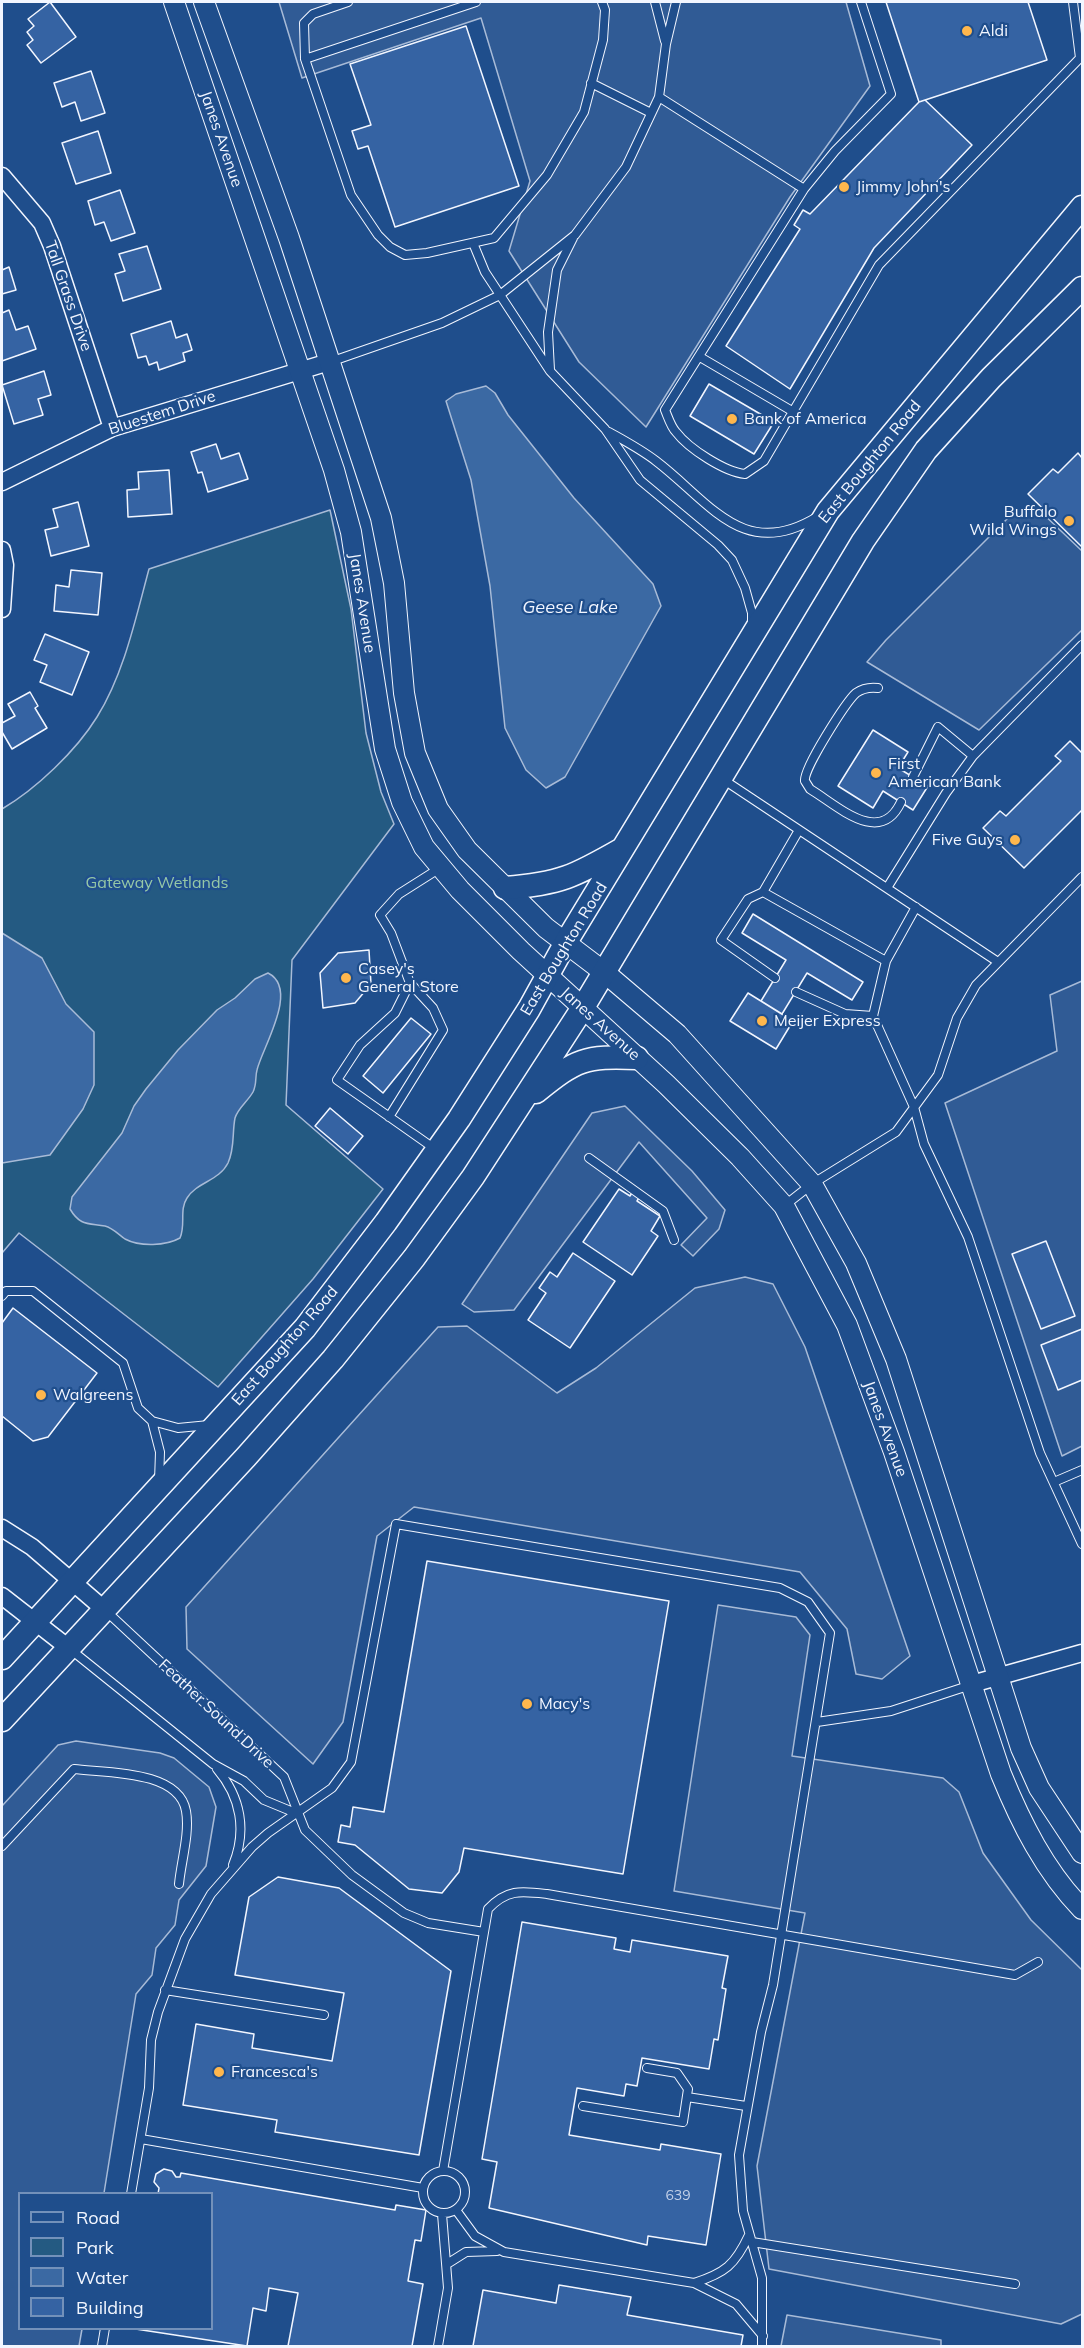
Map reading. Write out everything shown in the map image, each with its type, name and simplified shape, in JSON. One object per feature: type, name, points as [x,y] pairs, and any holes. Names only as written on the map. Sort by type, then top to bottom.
[{"type":"main road","name":"East Boughton Road","points":[[2,1658],[305,1328],[437,1150],[529,1009],[566,942],[626,847],[828,511],[1083,207]]},
{"type":"main road","points":[[2,1720],[70,1649],[333,1359],[414,1258],[473,1177],[582,1009],[863,541],[926,450],[991,378],[1083,288]]},
{"type":"main road","points":[[505,888],[552,884],[579,874],[626,847]]},
{"type":"main road","points":[[519,1106],[566,1068],[583,1060],[600,1056],[637,1058]]},
{"type":"street","name":"Janes Avenue","points":[[174,2],[334,470],[351,532],[385,749],[411,820],[424,848],[460,890],[582,1009],[637,1058],[740,1157],[784,1206],[848,1325],[894,1452],[1001,1774],[1018,1814],[1052,1873],[1083,1909]]},
{"type":"street","name":"Janes Avenue","points":[[204,2],[289,238],[381,518],[394,583],[404,693],[415,753],[438,809],[467,850],[546,928],[604,972],[677,1034],[812,1184],[856,1263],[896,1359],[999,1676],[1020,1748],[1039,1788],[1083,1853]]},
{"type":"street","name":"Tall Grass Drive","points":[[2,176],[42,223],[52,246],[112,429]]},
{"type":"street","name":"Bluestem Drive","points":[[2,482],[112,429],[330,363]]},
{"type":"street","points":[[2,550],[5,565],[2,609]]},
{"type":"street","name":"Feather Sound Drive","points":[[2,1528],[32,1547],[105,1610]]},
{"type":"street","name":"Feather Sound Drive","points":[[2,1596],[70,1649]]},
{"type":"street","points":[[972,1684],[1083,1653]]},
{"type":"lane","points":[[348,2],[313,14],[304,22],[305,59],[351,195],[378,235],[390,247],[405,255],[427,253],[494,238],[547,175],[584,112],[603,40],[605,10],[602,2]]},
{"type":"lane","points":[[305,59],[476,2]]},
{"type":"lane","points":[[655,2],[666,44]]},
{"type":"lane","points":[[550,371],[548,332],[557,270],[575,235],[626,167],[659,97],[666,44],[676,2]]},
{"type":"lane","points":[[861,2],[891,94],[835,151],[804,189],[666,410],[676,433],[719,466],[739,473],[745,474],[755,470],[764,461],[879,265],[1080,58],[1073,2]]},
{"type":"lane","points":[[591,83],[651,113]]},
{"type":"lane","points":[[659,97],[804,189]]},
{"type":"lane","points":[[330,363],[442,323],[500,295],[575,235]]},
{"type":"lane","points":[[473,243],[485,272],[550,371],[605,429],[640,480],[718,545],[732,560],[738,570],[752,614],[752,634]]},
{"type":"lane","points":[[700,357],[792,411]]},
{"type":"lane","points":[[605,429],[656,460],[726,521],[755,533],[779,533],[801,527],[828,511]]},
{"type":"lane","points":[[887,888],[946,793],[973,756],[1083,645]]},
{"type":"lane","points":[[878,688],[864,689],[853,697],[807,766],[805,781],[810,789],[872,824],[887,821],[893,816],[901,802]]},
{"type":"lane","points":[[913,777],[938,726],[973,756]]},
{"type":"lane","points":[[720,778],[998,962]]},
{"type":"lane","points":[[775,978],[721,940],[748,899],[764,892],[799,830]]},
{"type":"lane","points":[[389,1117],[443,1030],[433,1008],[410,983],[391,933],[380,915],[399,894],[441,867]]},
{"type":"lane","points":[[784,1206],[812,1184],[896,1132],[938,1075],[957,1018],[976,985],[1083,877]]},
{"type":"lane","points":[[764,892],[886,961]]},
{"type":"lane","points":[[916,907],[886,961],[873,1016],[914,1107],[924,1144],[968,1237],[1040,1453],[1083,1544]]},
{"type":"lane","points":[[410,983],[395,1013],[360,1045],[336,1080],[437,1150]]},
{"type":"lane","points":[[796,992],[845,1014],[873,1016]]},
{"type":"lane","points":[[589,1158],[663,1211],[674,1240]]},
{"type":"lane","points":[[2,1296],[6,1291],[33,1291],[123,1363],[138,1408],[152,1421],[178,1428],[216,1424]]},
{"type":"lane","points":[[152,1421],[160,1452],[159,1486]]},
{"type":"lane","points":[[1054,1482],[1083,1470]]},
{"type":"lane","points":[[130,2192],[149,2088],[151,2040],[165,1990],[185,1939],[211,1894],[230,1872],[268,1833],[332,1788],[351,1762],[396,1524],[780,1588],[808,1602],[830,1633],[782,1933],[746,2106],[739,2156],[740,2186],[762,2278],[762,2346]]},
{"type":"lane","name":"Feather Sound Drive","points":[[105,1610],[284,1777],[297,1814]]},
{"type":"lane","name":"Feather Sound Drive","points":[[70,1649],[213,1764],[244,1781],[264,1800],[297,1814]]},
{"type":"lane","points":[[817,1722],[891,1711],[972,1684]]},
{"type":"lane","points":[[213,1764],[228,1782],[238,1804],[242,1827],[239,1851],[230,1872]]},
{"type":"lane","points":[[2,1846],[74,1769],[154,1779],[176,1790],[186,1812],[179,1884]]},
{"type":"lane","points":[[297,1814],[305,1830],[321,1847],[382,1899],[404,1913],[428,1923],[484,1932]]},
{"type":"lane","points":[[443,2171],[488,1910],[498,1898],[521,1891],[782,1933],[1015,1975],[1038,1962]]},
{"type":"lane","points":[[165,1990],[324,2015]]},
{"type":"lane","points":[[583,2106],[683,2122],[688,2090],[677,2073],[648,2068]]},
{"type":"lane","points":[[687,2097],[746,2106]]},
{"type":"lane","points":[[141,2139],[423,2188]]},
{"type":"lane","points":[[443,2171],[456,2175],[464,2186],[464,2200],[456,2210],[442,2214],[429,2208],[422,2196],[423,2188],[430,2176],[443,2171]]},
{"type":"lane","points":[[456,2210],[475,2236],[504,2252]]},
{"type":"lane","points":[[438,2346],[448,2288],[442,2214]]},
{"type":"lane","points":[[694,2283],[726,2270],[751,2238]]},
{"type":"lane","points":[[751,2238],[1015,2284]]},
{"type":"lane","points":[[447,2264],[466,2252],[504,2252],[694,2283],[736,2304],[763,2336]]},
{"type":"lane","points":[[102,2346],[105,2330]]},
{"type":"green space","name":"Gateway Wetlands","points":[[330,510],[351,609],[366,733],[381,792],[394,824],[292,960],[286,1105],[383,1189],[313,1279],[218,1387],[19,1233],[2,1253],[2,809],[28,791],[67,756],[97,717],[122,664],[149,569]]},
{"type":"shaded area","points":[[279,2],[846,2],[870,86],[790,197],[646,427],[579,362],[509,251],[530,181],[481,18],[302,78]]},
{"type":"shaded area","points":[[1016,510],[1039,510],[1082,551],[1082,630],[979,730],[867,662],[886,640]]},
{"type":"shaded area","points":[[1082,981],[1082,1446],[1062,1456],[945,1103],[1057,1051],[1050,995]]},
{"type":"shaded area","points":[[625,1106],[692,1171],[725,1210],[719,1229],[693,1256],[681,1245],[707,1218],[639,1142],[514,1310],[474,1312],[462,1304],[592,1113]]},
{"type":"shaded area","points":[[745,1277],[773,1284],[805,1347],[910,1656],[882,1679],[856,1674],[847,1629],[800,1572],[414,1507],[377,1536],[343,1722],[313,1764],[187,1649],[186,1607],[438,1327],[467,1326],[557,1393],[596,1368],[695,1288]]},
{"type":"shaded area","points":[[718,1605],[796,1617],[810,1635],[792,1756],[943,1778],[959,1792],[983,1853],[1031,1920],[1082,1970],[1082,2314],[1061,2324],[769,2269],[757,2166],[805,1913],[674,1891]]},
{"type":"shaded area","points":[[76,1741],[160,1753],[174,1758],[209,1787],[216,1807],[206,1866],[179,1900],[175,1925],[156,1948],[152,1975],[136,1994],[104,2192],[18,2192],[18,2330],[82,2330],[79,2346],[2,2346],[2,1806],[58,1745]]},
{"type":"shaded area","points":[[787,2315],[941,2340],[941,2346],[781,2346]]},
{"type":"water","name":"Geese Lake","points":[[486,386],[495,393],[508,415],[574,498],[653,584],[661,606],[565,777],[546,788],[526,770],[505,728],[490,586],[471,480],[446,401],[456,394]]},
{"type":"water","points":[[2,933],[42,958],[66,1004],[94,1032],[94,1085],[83,1109],[50,1155],[2,1163]]},
{"type":"water","points":[[268,973],[277,981],[280,1005],[260,1060],[254,1089],[235,1118],[232,1152],[228,1163],[219,1174],[196,1188],[187,1198],[180,1238],[160,1244],[131,1242],[108,1227],[85,1223],[77,1218],[70,1209],[72,1197],[122,1133],[134,1106],[146,1089],[178,1050],[217,1010],[235,998],[255,979]]},
{"type":"building","points":[[50,2],[76,37],[41,63],[27,45],[33,40],[27,32],[34,26],[28,19]]},
{"type":"building","name":"Aldi","points":[[886,2],[1028,2],[1047,60],[919,102]]},
{"type":"building","points":[[466,26],[519,186],[395,227],[368,146],[358,149],[352,131],[371,125],[350,64]]},
{"type":"building","points":[[91,71],[105,113],[81,121],[75,102],[62,107],[54,83]]},
{"type":"building","points":[[925,100],[972,145],[874,248],[790,389],[726,346],[800,229],[794,225],[803,210],[810,214],[919,102]]},
{"type":"building","points":[[98,131],[111,173],[76,184],[62,143]]},
{"type":"building","points":[[120,190],[135,233],[111,241],[104,222],[95,225],[88,201]]},
{"type":"building","points":[[147,246],[161,289],[123,301],[115,274],[125,271],[119,254]]},
{"type":"building","points":[[9,267],[16,290],[2,294],[2,270]]},
{"type":"building","points":[[9,310],[16,330],[28,326],[36,349],[2,361],[2,313]]},
{"type":"building","points":[[171,321],[176,338],[187,334],[192,350],[183,353],[185,361],[159,370],[157,362],[149,365],[146,356],[138,358],[131,334]]},
{"type":"building","points":[[44,371],[51,395],[38,399],[43,415],[14,424],[2,385]]},
{"type":"building","name":"Bank of America","points":[[709,384],[774,422],[754,454],[690,416]]},
{"type":"building","points":[[216,444],[221,459],[239,453],[248,479],[208,492],[202,472],[198,473],[191,452]]},
{"type":"building","name":"Buffalo Wild Wings","points":[[1078,453],[1082,458],[1082,547],[1028,494],[1053,469],[1058,473]]},
{"type":"building","points":[[169,470],[172,514],[128,517],[127,490],[139,489],[138,472]]},
{"type":"building","points":[[78,502],[89,546],[51,556],[45,530],[58,527],[53,509]]},
{"type":"building","points":[[71,570],[102,573],[98,615],[54,611],[56,585],[69,587]]},
{"type":"building","points":[[45,634],[89,652],[72,695],[40,682],[47,665],[34,660]]},
{"type":"building","points":[[30,692],[38,706],[35,708],[47,728],[12,749],[2,732],[2,723],[15,716],[8,704]]},
{"type":"building","name":"First American Bank","points":[[873,730],[908,752],[898,768],[928,786],[913,810],[883,791],[873,808],[838,786]]},
{"type":"building","points":[[1070,741],[1082,753],[1082,810],[1024,868],[983,828],[1000,811],[1006,816],[1061,761],[1055,756]]},
{"type":"building","points":[[753,914],[863,982],[852,1000],[807,973],[782,1014],[761,1001],[786,960],[742,933]]},
{"type":"building","name":"Casey's General Store","points":[[369,950],[371,984],[355,1003],[323,1008],[320,973],[338,953]]},
{"type":"building","name":"Meijer Express","points":[[748,993],[793,1021],[776,1049],[730,1021]]},
{"type":"building","points":[[411,1018],[431,1034],[383,1093],[363,1076]]},
{"type":"building","points":[[330,1108],[363,1136],[348,1154],[315,1126]]},
{"type":"building","points":[[619,1189],[630,1196],[633,1191],[640,1196],[637,1201],[660,1216],[651,1231],[658,1236],[632,1275],[583,1242]]},
{"type":"building","points":[[1046,1241],[1075,1316],[1041,1329],[1012,1254]]},
{"type":"building","points":[[573,1253],[615,1281],[570,1348],[528,1320],[546,1293],[539,1288],[550,1272],[557,1277]]},
{"type":"building","name":"Walgreens","points":[[13,1308],[97,1373],[48,1437],[33,1441],[2,1416],[2,1323]]},
{"type":"building","points":[[1082,1329],[1082,1380],[1058,1390],[1041,1345]]},
{"type":"building","name":"Macy's","points":[[427,1561],[669,1601],[623,1874],[464,1848],[459,1872],[442,1893],[409,1889],[355,1845],[338,1842],[341,1825],[350,1827],[353,1807],[384,1812]]},
{"type":"building","points":[[278,1877],[339,1888],[451,1971],[419,2155],[275,2132],[277,2120],[183,2105],[196,2024],[254,2034],[252,2048],[332,2061],[344,1993],[235,1975],[249,1897]]},
{"type":"building","points":[[522,1922],[616,1938],[614,1949],[630,1952],[632,1940],[728,1956],[722,1988],[726,1989],[718,2040],[714,2039],[709,2069],[642,2058],[637,2086],[626,2084],[624,2096],[577,2088],[569,2135],[660,2150],[661,2144],[721,2154],[706,2245],[648,2236],[647,2245],[489,2208],[497,2162],[482,2159]]},
{"type":"building","points":[[164,2169],[172,2171],[176,2177],[180,2177],[181,2173],[395,2210],[396,2205],[426,2210],[421,2241],[415,2240],[408,2281],[423,2284],[412,2346],[288,2346],[298,2293],[269,2288],[266,2311],[253,2308],[247,2346],[142,2330],[213,2330],[213,2192],[158,2192],[159,2188],[154,2182],[156,2174]]},
{"type":"building","points":[[559,2285],[631,2297],[627,2315],[743,2335],[741,2346],[473,2346],[483,2290],[556,2303]]},
{"type":"place","name":"Aldi","points":[[967,31]]},
{"type":"place","name":"Jimmy John's","points":[[844,187]]},
{"type":"place","name":"Bank of America","points":[[732,419]]},
{"type":"place","name":"Buffalo Wild Wings","points":[[1069,521]]},
{"type":"place","name":"First American Bank","points":[[876,773]]},
{"type":"place","name":"Five Guys","points":[[1015,840]]},
{"type":"place","name":"Casey's General Store","points":[[346,978]]},
{"type":"place","name":"Meijer Express","points":[[762,1021]]},
{"type":"place","name":"Walgreens","points":[[41,1395]]},
{"type":"place","name":"Macy's","points":[[527,1704]]},
{"type":"place","name":"Francesca's","points":[[219,2072]]}]
